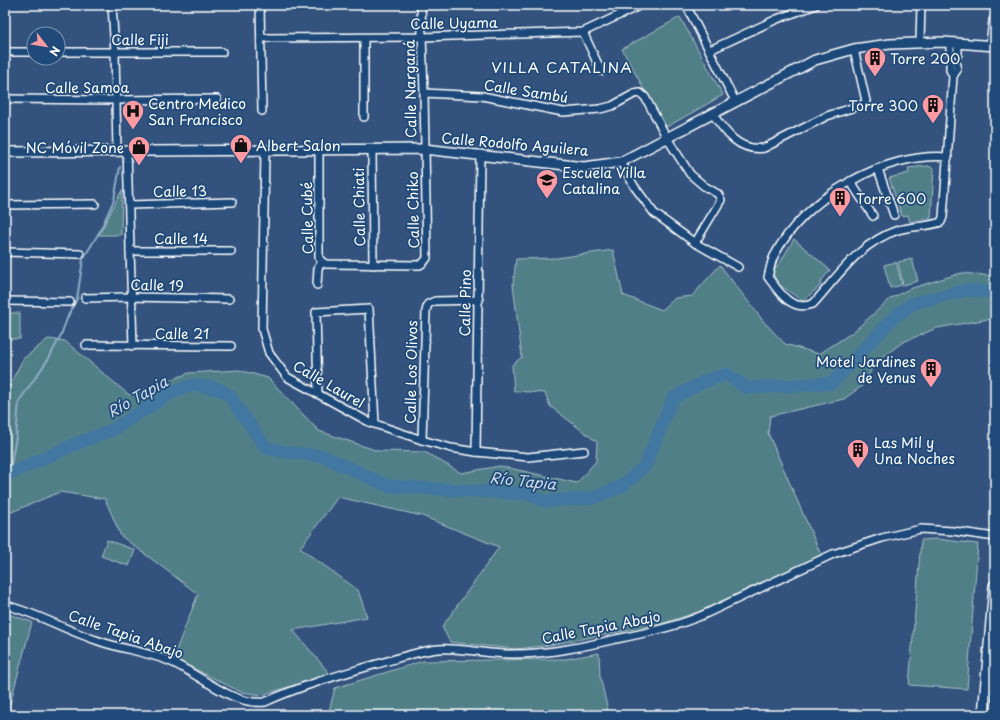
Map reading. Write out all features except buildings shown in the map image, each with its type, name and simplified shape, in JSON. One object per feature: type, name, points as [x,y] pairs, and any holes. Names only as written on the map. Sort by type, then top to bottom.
[{"type":"main road","points":[[993,45],[995,21]]},
{"type":"main road","points":[[984,715],[995,586]]},
{"type":"street","points":[[112,5],[116,100],[129,205],[133,346]]},
{"type":"street","points":[[260,5],[262,111]]},
{"type":"street","name":"Calle Narganá","points":[[421,5],[424,149]]},
{"type":"street","points":[[618,5],[623,14]]},
{"type":"street","name":"Calle Uyama","points":[[261,38],[422,37],[583,32],[641,5]]},
{"type":"street","points":[[686,5],[710,50],[734,101]]},
{"type":"street","points":[[710,50],[777,19],[816,5]]},
{"type":"street","points":[[920,5],[920,42]]},
{"type":"street","points":[[583,32],[601,71]]},
{"type":"street","points":[[364,38],[364,117]]},
{"type":"street","name":"Calle Rodolfo Aguilera","points":[[5,152],[424,149],[480,154],[584,167],[621,162],[734,101],[815,60],[854,49],[890,44],[920,42],[993,45]]},
{"type":"street","points":[[954,43],[954,54]]},
{"type":"street","points":[[712,114],[733,139],[748,147],[757,149],[764,148],[827,116],[864,104],[866,101],[854,49]]},
{"type":"street","points":[[5,52],[26,52]]},
{"type":"street","name":"Calle Fiji","points":[[66,52],[222,52]]},
{"type":"street","points":[[948,157],[935,156],[920,158],[878,169],[850,181],[815,205],[787,234],[773,258],[768,277],[782,296],[799,307],[806,307],[812,304],[849,262],[871,243],[883,236],[899,230],[941,222],[943,218],[948,157],[953,76],[957,70],[954,64]]},
{"type":"street","name":"Calle Sambú","points":[[424,93],[482,96],[563,112],[600,109],[612,106],[634,94],[640,93],[645,97],[667,138]]},
{"type":"street","name":"Calle Samoa","points":[[5,99],[217,99]]},
{"type":"street","points":[[667,138],[690,174],[704,186],[720,196],[721,200],[695,243]]},
{"type":"street","name":"Calle Cubé","points":[[317,284],[318,268],[322,262],[319,258],[319,149]]},
{"type":"street","name":"Calle Chiati","points":[[372,149],[373,264]]},
{"type":"street","name":"Calle Chiko","points":[[322,262],[326,264],[420,265],[424,262],[427,258],[424,149]]},
{"type":"street","name":"Calle Laurel","points":[[265,150],[262,329],[269,353],[287,377],[375,424],[451,448],[528,457],[584,451]]},
{"type":"street","name":"Calle Pino","points":[[476,452],[480,154]]},
{"type":"street","points":[[621,162],[634,186],[654,213],[695,243],[738,267]]},
{"type":"street","points":[[878,169],[894,215]]},
{"type":"street","points":[[850,181],[872,216]]},
{"type":"street","name":"Calle 13","points":[[129,205],[232,202]]},
{"type":"street","points":[[5,204],[94,204]]},
{"type":"street","name":"Calle 14","points":[[130,251],[231,251]]},
{"type":"street","points":[[5,252],[80,254]]},
{"type":"street","name":"Calle 19","points":[[85,298],[131,297],[229,299]]},
{"type":"street","name":"Calle Los Olivos","points":[[422,440],[426,311],[428,304],[435,301],[479,300]]},
{"type":"street","points":[[5,301],[70,302]]},
{"type":"street","points":[[318,394],[316,312],[369,309],[375,424]]},
{"type":"street","name":"Calle 21","points":[[86,345],[231,346]]},
{"type":"street","name":"Calle Tapia Abajo","points":[[5,606],[31,613],[95,640],[167,660],[183,667],[226,693],[255,703],[265,702],[356,670],[438,649],[534,654],[576,648],[661,630],[696,618],[845,550],[902,532],[921,529],[953,530],[995,537]]},
{"type":"green space","points":[[680,17],[723,95],[665,128],[622,49]]},
{"type":"green space","points":[[928,166],[934,168],[931,218],[910,222],[908,215],[902,216],[889,178],[909,173],[908,168]]},
{"type":"green space","points":[[122,190],[121,235],[99,235]]},
{"type":"green space","points":[[794,239],[830,270],[822,280],[820,286],[803,301],[778,284],[772,272],[781,261]]},
{"type":"green space","points":[[613,250],[623,295],[662,310],[675,298],[692,296],[720,265],[764,322],[785,344],[819,354],[853,332],[890,299],[909,289],[961,273],[995,276],[995,318],[937,328],[903,342],[876,362],[862,386],[844,399],[770,416],[768,433],[821,555],[698,612],[661,624],[550,645],[516,649],[450,642],[442,627],[499,547],[422,516],[338,497],[300,548],[358,590],[367,617],[293,630],[330,674],[262,695],[241,692],[173,658],[198,594],[121,536],[105,499],[60,492],[9,513],[5,513],[5,394],[23,359],[48,339],[65,341],[129,395],[189,373],[239,370],[268,378],[319,431],[378,451],[425,452],[461,473],[500,466],[577,483],[596,461],[597,442],[550,406],[545,393],[514,391],[512,365],[522,357],[513,285],[516,259],[557,258]]},
{"type":"green space","points":[[912,259],[918,281],[903,285],[898,262]]},
{"type":"green space","points":[[896,262],[902,285],[890,288],[884,265]]},
{"type":"green space","points":[[8,313],[20,313],[20,339],[8,339]]},
{"type":"green space","points":[[936,539],[978,544],[967,689],[909,685],[921,540]]},
{"type":"green space","points":[[107,540],[135,550],[129,566],[101,556]]},
{"type":"green space","points":[[5,613],[32,622],[7,715],[5,715]]},
{"type":"green space","points":[[599,653],[600,676],[609,715],[328,715],[335,688],[423,661],[566,659]]},
{"type":"waterway","points":[[9,475],[16,437],[19,401],[49,358],[77,299],[83,259],[100,231],[114,200],[120,167]]},
{"type":"waterway","name":"Río Tapia","points":[[5,476],[73,445],[112,430],[176,390],[194,385],[219,389],[229,395],[266,448],[291,453],[323,456],[388,486],[530,494],[544,501],[593,498],[622,486],[645,466],[673,398],[703,382],[727,374],[747,388],[832,383],[896,315],[914,303],[967,290],[990,292],[995,294]]},
{"type":"place","name":"Torre 200","points":[[875,78]]},
{"type":"place","name":"Torre 300","points":[[933,124]]},
{"type":"place","name":"Centro Medico San Francisco","points":[[133,130]]},
{"type":"place","name":"Albert Salon","points":[[241,164]]},
{"type":"place","name":"NC Móvil Zone","points":[[139,166]]},
{"type":"place","name":"Escuela Villa Catalina","points":[[547,200]]},
{"type":"place","name":"Torre 600","points":[[840,218]]},
{"type":"place","name":"Motel Jardines de Venus","points":[[931,388]]},
{"type":"place","name":"Las Mil y Una Noches","points":[[858,470]]},
{"type":"district","name":"VILLA CATALINA","points":[[562,66]]}]
